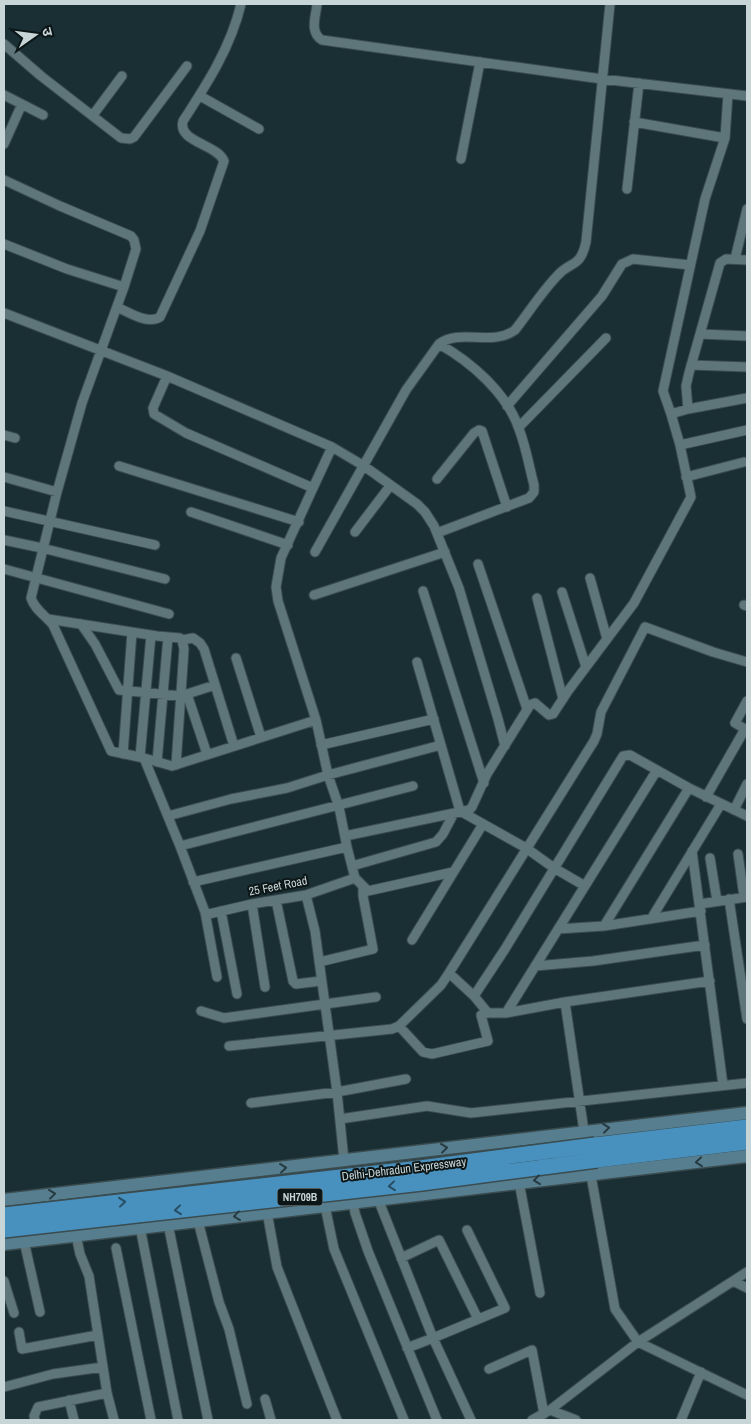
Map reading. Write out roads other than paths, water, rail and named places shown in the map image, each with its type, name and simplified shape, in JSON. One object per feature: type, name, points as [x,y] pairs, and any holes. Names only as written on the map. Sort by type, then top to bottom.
[{"type":"highway","name":"Delhi-Dehradun Expressway","points":[[4,1215],[400,1170],[747,1127]]},
{"type":"highway","name":"Delhi-Dehradun Expressway","points":[[4,1230],[422,1183],[747,1142]]},
{"type":"street","points":[[117,307],[147,319],[160,317],[200,231],[224,161],[219,153],[185,134],[182,130],[183,121],[207,84],[235,27],[241,4]]},
{"type":"street","points":[[318,4],[314,28],[317,37],[322,40],[602,79],[747,96]]},
{"type":"street","points":[[315,552],[406,390],[439,344],[447,338],[495,338],[510,334],[556,277],[581,258],[586,242],[610,4]]},
{"type":"street","points":[[4,44],[41,76],[121,138],[130,140],[134,138],[187,66]]},
{"type":"street","points":[[461,159],[480,62]]},
{"type":"street","points":[[93,115],[122,76]]},
{"type":"street","points":[[627,189],[639,83]]},
{"type":"street","points":[[345,836],[468,810],[472,806],[504,746],[530,705],[535,703],[549,715],[556,710],[634,603],[669,536],[688,505],[691,497],[680,445],[663,391],[705,199],[725,138],[728,94]]},
{"type":"street","points":[[4,95],[44,115]]},
{"type":"street","points":[[200,96],[259,129]]},
{"type":"street","points":[[4,144],[8,124],[22,104]]},
{"type":"street","points":[[634,122],[725,138]]},
{"type":"street","points":[[4,180],[131,236],[136,249],[82,403],[49,521],[31,598],[37,610],[48,618],[53,625],[111,751],[172,766],[316,720]]},
{"type":"street","points":[[735,259],[747,209]]},
{"type":"street","points":[[4,244],[67,269],[124,287]]},
{"type":"street","points":[[507,406],[602,296],[622,264],[633,259],[690,265]]},
{"type":"street","points":[[688,409],[686,386],[720,263],[726,259],[747,260]]},
{"type":"street","points":[[4,313],[167,376],[332,447],[364,466],[417,504],[425,512],[446,552],[467,612],[498,718],[504,746]]},
{"type":"street","points":[[700,334],[747,336]]},
{"type":"street","points":[[519,427],[606,338]]},
{"type":"street","points":[[437,533],[529,498],[534,492],[534,484],[519,427],[507,406],[487,381],[466,360],[439,344]]},
{"type":"street","points":[[691,365],[747,367]]},
{"type":"street","points":[[167,376],[153,408],[154,414],[186,433],[314,488]]},
{"type":"street","points":[[671,414],[747,398]]},
{"type":"street","points":[[437,480],[474,434],[479,430],[482,431],[507,507]]},
{"type":"street","points":[[680,445],[747,430]]},
{"type":"street","points":[[4,435],[15,438]]},
{"type":"street","points":[[332,447],[282,558],[276,587],[278,601],[316,720],[328,775],[338,804],[355,878],[368,891],[453,872]]},
{"type":"street","points":[[686,476],[744,462]]},
{"type":"street","points":[[119,466],[298,522]]},
{"type":"street","points":[[4,477],[57,492]]},
{"type":"street","points":[[355,532],[390,486]]},
{"type":"street","points":[[4,511],[155,545]]},
{"type":"street","points":[[191,512],[288,545]]},
{"type":"street","points":[[4,540],[165,579]]},
{"type":"street","points":[[314,595],[446,552]]},
{"type":"street","points":[[478,564],[527,709]]},
{"type":"street","points":[[4,569],[170,614]]},
{"type":"street","points":[[590,578],[607,639]]},
{"type":"street","points":[[423,590],[484,783]]},
{"type":"street","points":[[562,592],[586,667]]},
{"type":"street","points":[[537,598],[563,699]]},
{"type":"street","points":[[48,618],[180,638],[182,640],[193,638],[200,643],[234,746]]},
{"type":"street","points":[[81,624],[96,644],[117,688],[122,691],[184,695],[215,685]]},
{"type":"street","points":[[229,1046],[329,1034],[392,1029],[399,1026],[441,985],[594,741],[601,712],[645,627],[713,652],[747,662]]},
{"type":"street","points":[[123,754],[132,632]]},
{"type":"street","points":[[151,635],[145,692],[142,758],[168,816],[205,912],[217,977]]},
{"type":"street","points":[[157,762],[168,637]]},
{"type":"street","points":[[176,765],[184,695],[184,649],[182,640]]},
{"type":"street","points":[[236,658],[262,737]]},
{"type":"street","points":[[352,866],[436,842],[444,834],[457,812],[434,719],[417,662]]},
{"type":"street","points":[[184,695],[207,754]]},
{"type":"street","points":[[706,797],[745,729],[735,723],[747,701]]},
{"type":"street","points":[[322,745],[434,719]]},
{"type":"street","points":[[168,816],[286,788],[328,775],[441,746]]},
{"type":"street","points":[[474,996],[502,954],[623,756],[630,755],[706,797],[747,816]]},
{"type":"street","points":[[506,1013],[657,770]]},
{"type":"street","points":[[734,810],[747,784]]},
{"type":"street","points":[[180,846],[413,786]]},
{"type":"street","points":[[604,926],[689,788]]},
{"type":"street","points":[[651,919],[721,804]]},
{"type":"street","points":[[457,812],[526,848],[554,868],[585,886]]},
{"type":"street","points":[[412,940],[483,824]]},
{"type":"street","points":[[193,882],[347,847]]},
{"type":"street","points":[[692,851],[723,1085]]},
{"type":"street","points":[[558,929],[604,926],[651,919],[717,901],[746,897],[738,854]]},
{"type":"street","points":[[710,858],[717,901]]},
{"type":"street","name":"25 Feet Road","points":[[205,912],[209,914],[252,904],[306,895],[355,878]]},
{"type":"street","points":[[319,962],[373,949],[363,887]]},
{"type":"street","points":[[306,895],[319,962],[337,1092],[344,1160]]},
{"type":"street","points":[[729,899],[747,1019]]},
{"type":"street","points":[[276,900],[294,983],[321,981]]},
{"type":"street","points":[[252,904],[265,987]]},
{"type":"street","points":[[221,911],[238,994]]},
{"type":"street","points":[[535,966],[593,961],[705,945]]},
{"type":"street","points":[[449,974],[474,996],[488,1013]]},
{"type":"street","points":[[399,1026],[423,1052],[432,1054],[488,1041],[481,1015],[488,1013],[506,1013],[565,1002],[710,981]]},
{"type":"street","points":[[202,1011],[224,1018],[376,997]]},
{"type":"street","points":[[565,1002],[590,1174],[615,1309],[638,1342],[747,1394]]},
{"type":"street","points":[[251,1103],[337,1092],[406,1079]]},
{"type":"street","points":[[340,1119],[427,1106],[471,1112],[747,1083]]},
{"type":"street","points":[[4,1200],[747,1113]]},
{"type":"street","points":[[4,1244],[26,1252],[77,1239],[142,1238],[168,1224],[747,1156]]},
{"type":"street","points":[[519,1182],[540,1293]]},
{"type":"street","points":[[378,1199],[433,1338],[470,1420]]},
{"type":"street","points":[[353,1202],[368,1251],[437,1420]]},
{"type":"street","points":[[325,1206],[334,1249],[404,1420]]},
{"type":"street","points":[[267,1212],[277,1266],[337,1420]]},
{"type":"street","points":[[198,1221],[219,1302],[229,1329],[247,1404]]},
{"type":"street","points":[[168,1224],[208,1420]]},
{"type":"street","points":[[407,1348],[504,1308],[467,1230]]},
{"type":"street","points":[[142,1238],[178,1420]]},
{"type":"street","points":[[77,1239],[88,1276],[107,1393],[114,1420]]},
{"type":"street","points":[[401,1258],[438,1240],[478,1319]]},
{"type":"street","points":[[116,1248],[151,1420]]},
{"type":"street","points":[[26,1252],[40,1312]]},
{"type":"street","points":[[532,1420],[547,1412],[638,1342],[747,1272]]},
{"type":"street","points":[[4,1281],[14,1313]]},
{"type":"street","points":[[733,1281],[747,1288]]},
{"type":"street","points":[[19,1332],[22,1350],[98,1335]]},
{"type":"street","points":[[489,1369],[532,1350],[547,1412]]},
{"type":"street","points":[[4,1387],[52,1374],[103,1367]]},
{"type":"street","points":[[681,1420],[701,1372]]},
{"type":"street","points":[[35,1420],[34,1416],[38,1407],[107,1393]]},
{"type":"street","points":[[266,1399],[271,1420]]},
{"type":"street","points":[[69,1400],[74,1420]]},
{"type":"street","points":[[547,1412],[576,1420]]}]
